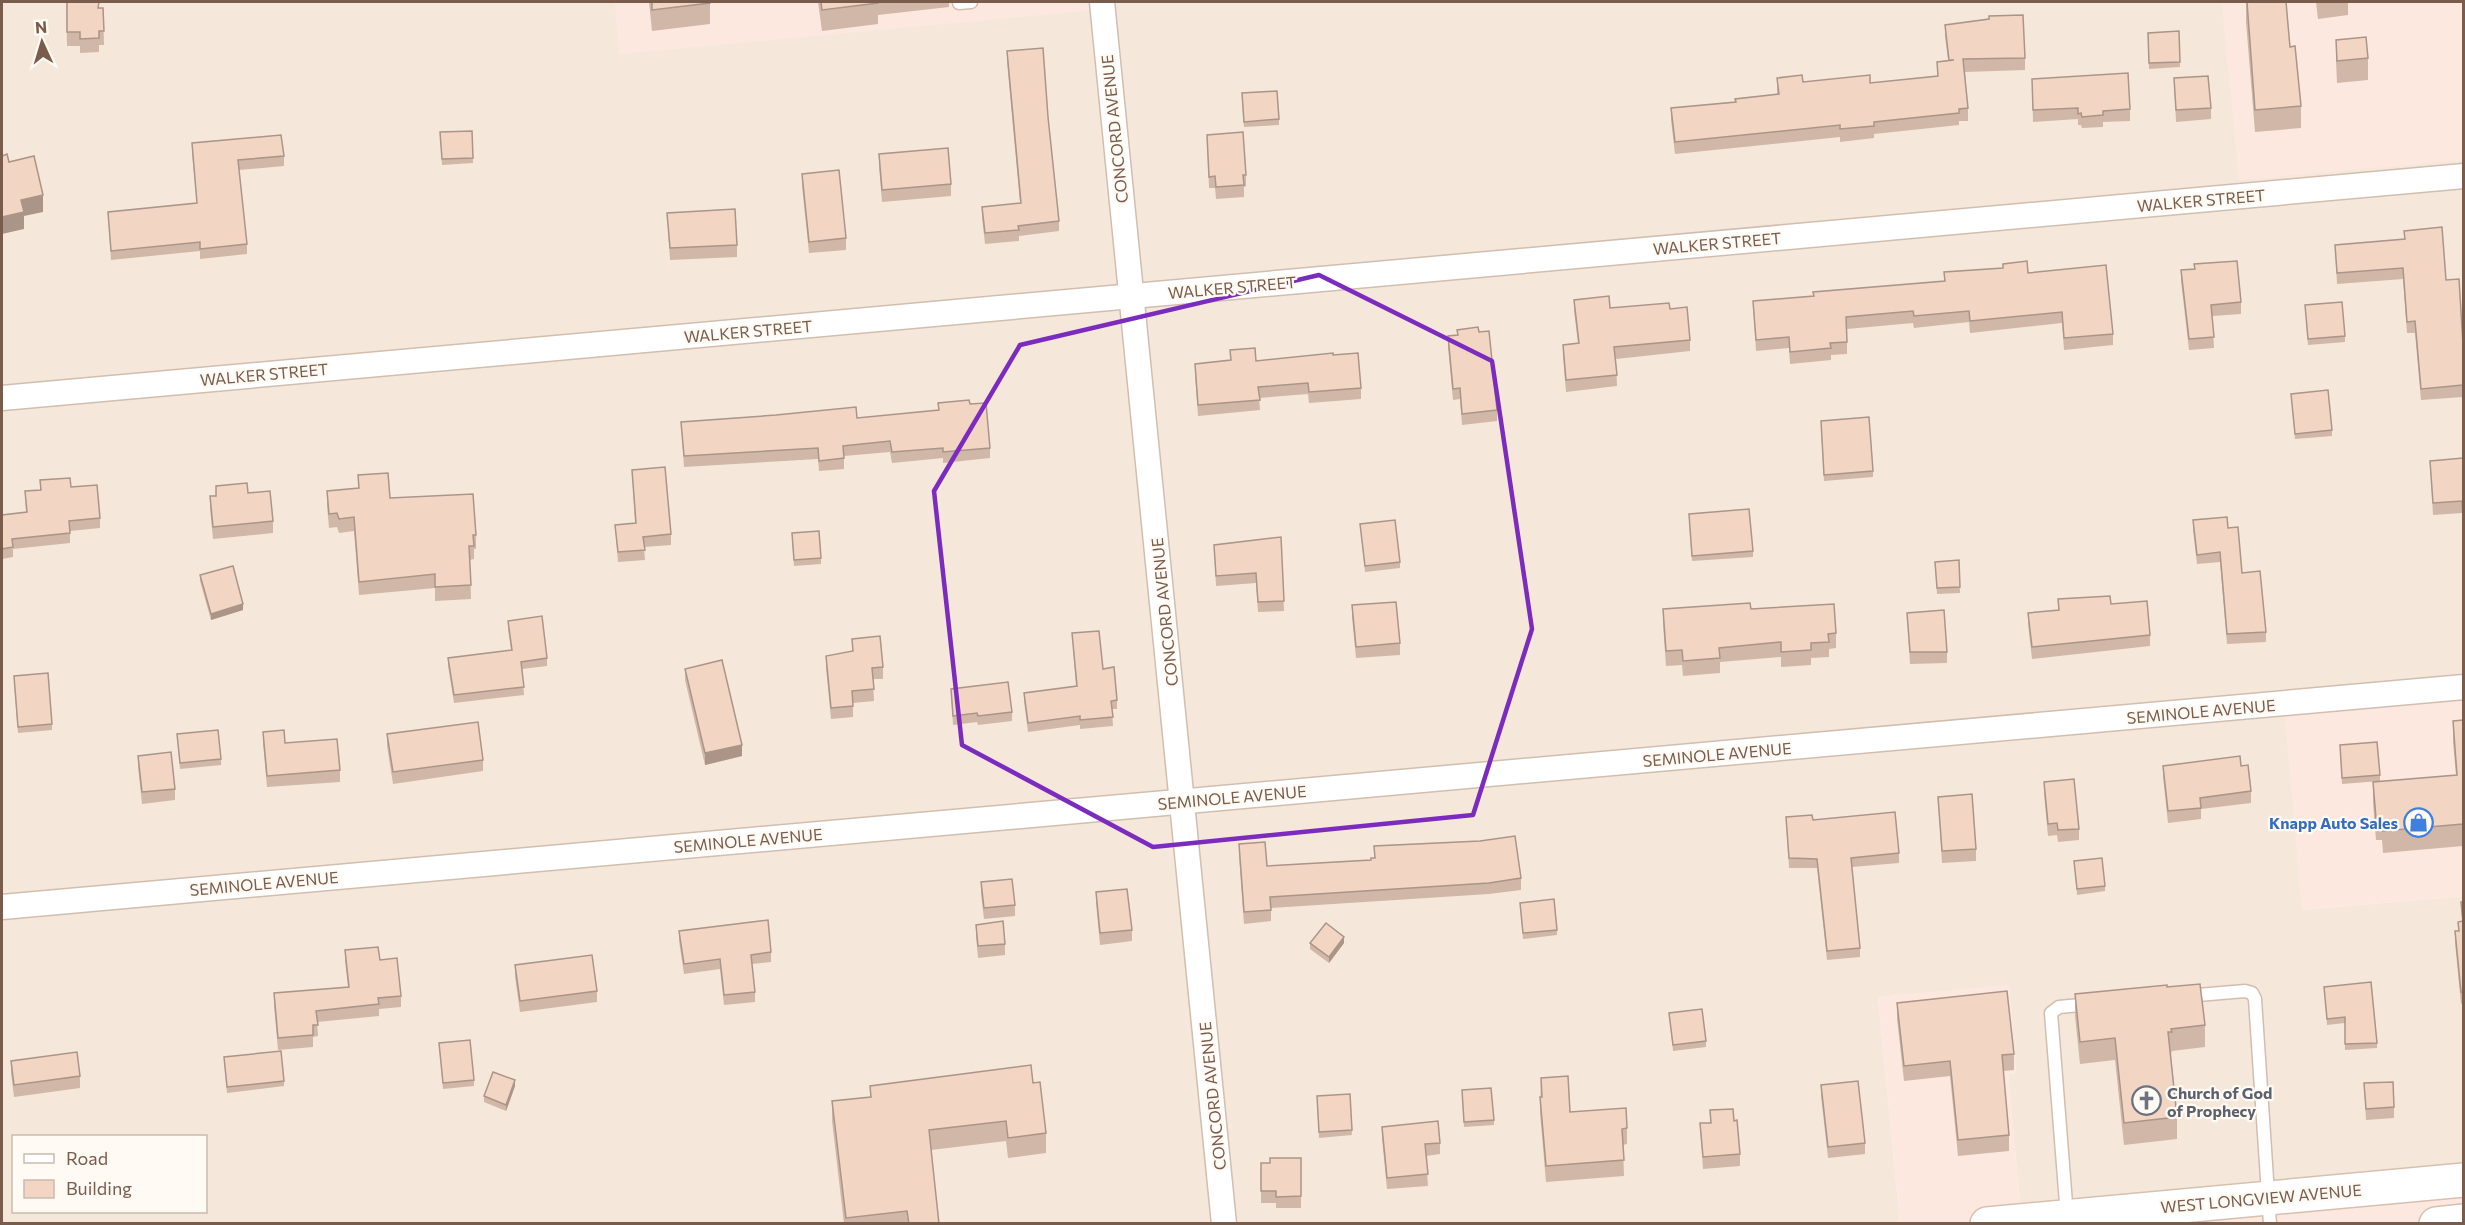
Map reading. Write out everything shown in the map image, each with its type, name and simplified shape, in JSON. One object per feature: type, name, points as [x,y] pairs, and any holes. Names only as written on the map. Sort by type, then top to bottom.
[{"type":"street","name":"CONCORD AVENUE","points":[[1102,2],[1224,1224]]},
{"type":"street","name":"WALKER STREET","points":[[2,398],[2463,176]]},
{"type":"street","name":"SEMINOLE AVENUE","points":[[2,907],[2463,687]]},
{"type":"street","name":"WEST LONGVIEW AVENUE","points":[[1987,1224],[2270,1211],[2463,1180]]},
{"type":"street","points":[[2436,1224],[2463,1221]]},
{"type":"lane","points":[[2175,997],[2245,991],[2252,993],[2255,999],[2270,1211]]},
{"type":"lane","points":[[2067,1220],[2051,1013],[2059,1007],[2106,1003]]},
{"type":"highlighted area","points":[[1319,275],[1492,361],[1532,629],[1473,815],[1153,847],[962,745],[934,491],[1020,345]]},
{"type":"shaded area","points":[[2,2],[2463,2],[2463,692],[2302,910],[2463,896],[2463,1166],[2021,1214],[2008,1074],[2016,1072],[2009,986],[1878,997],[1900,1223],[2,1224]]},
{"type":"shaded area","points":[[615,2],[1092,2],[1093,10],[619,54]]},
{"type":"shaded area","points":[[2222,2],[2463,2],[2463,160],[2239,180]]},
{"type":"shaded area","points":[[2463,692],[2463,896],[2302,910],[2284,707]]},
{"type":"shaded area","points":[[2009,985],[2016,1072],[2008,1074],[2021,1214],[2463,1166],[2463,1223],[1900,1223],[1878,997]]},
{"type":"building","points":[[67,2],[99,2],[98,8],[103,8],[104,31],[99,31],[99,38],[80,39],[80,32],[67,32]]},
{"type":"building","points":[[652,2],[710,2],[710,3],[652,10]]},
{"type":"building","points":[[821,2],[878,2],[878,3],[822,10]]},
{"type":"building","points":[[2247,2],[2286,2],[2290,47],[2295,46],[2301,106],[2255,110]]},
{"type":"building","points":[[2023,15],[2025,58],[1963,59],[1968,108],[1959,109],[1959,113],[1874,122],[1874,126],[1840,129],[1840,125],[1675,142],[1671,108],[1736,102],[1735,99],[1779,94],[1777,78],[1802,75],[1803,82],[1870,75],[1870,83],[1938,76],[1937,62],[1954,60],[1949,60],[1945,25],[1989,19],[1989,16]]},
{"type":"building","points":[[2179,31],[2180,62],[2149,63],[2148,33]]},
{"type":"building","points":[[2366,37],[2368,58],[2337,61],[2336,40]]},
{"type":"building","points":[[1043,48],[1059,221],[1018,226],[1019,230],[985,233],[982,207],[1021,203],[1007,51]]},
{"type":"building","points":[[2128,73],[2130,109],[2103,111],[2103,115],[2082,117],[2081,113],[2078,114],[2078,108],[2033,110],[2032,79]]},
{"type":"building","points":[[2208,76],[2211,108],[2176,110],[2174,78]]},
{"type":"building","points":[[1277,91],[1279,119],[1244,122],[1242,93]]},
{"type":"building","points":[[472,131],[473,158],[442,159],[440,132]]},
{"type":"building","points":[[1243,132],[1246,175],[1243,175],[1244,185],[1216,187],[1215,176],[1209,177],[1207,135]]},
{"type":"building","points":[[281,135],[284,156],[238,160],[247,244],[200,249],[200,242],[111,251],[108,212],[197,203],[192,143]]},
{"type":"building","points":[[948,148],[951,184],[882,190],[879,154]]},
{"type":"building","points":[[7,154],[9,162],[34,156],[43,195],[21,200],[24,212],[2,217],[2,156]]},
{"type":"building","points":[[839,170],[846,238],[809,242],[802,174]]},
{"type":"building","points":[[735,209],[737,245],[670,248],[667,213]]},
{"type":"building","points":[[2442,227],[2446,280],[2459,279],[2463,385],[2421,389],[2415,321],[2407,322],[2403,268],[2337,273],[2335,245],[2405,239],[2404,231]]},
{"type":"building","points":[[2027,261],[2028,273],[2106,265],[2113,334],[2064,338],[2062,312],[1970,321],[1969,311],[1914,316],[1913,311],[1846,317],[1847,342],[1830,343],[1831,348],[1790,352],[1789,337],[1756,340],[1753,301],[1814,296],[1813,292],[1945,281],[1944,272],[2003,268],[2003,264]]},
{"type":"building","points":[[2237,261],[2241,302],[2211,305],[2214,337],[2189,339],[2181,270],[2195,269],[2194,264]]},
{"type":"building","points":[[1609,296],[1610,308],[1669,303],[1670,309],[1687,307],[1690,340],[1614,347],[1617,375],[1566,380],[1563,345],[1579,343],[1574,300]]},
{"type":"building","points":[[2342,302],[2345,336],[2308,339],[2305,305]]},
{"type":"building","points":[[1478,327],[1479,332],[1489,331],[1497,410],[1462,414],[1460,388],[1453,389],[1448,336],[1458,335],[1457,330]]},
{"type":"building","points":[[1255,348],[1256,361],[1333,353],[1333,355],[1358,353],[1361,388],[1309,392],[1308,383],[1258,387],[1260,400],[1198,405],[1195,364],[1231,360],[1230,350]]},
{"type":"building","points":[[2328,390],[2332,430],[2295,434],[2291,394]]},
{"type":"building","points":[[969,400],[970,404],[986,403],[990,448],[943,452],[943,448],[892,452],[890,441],[843,446],[844,458],[819,461],[818,448],[684,456],[681,422],[856,407],[857,418],[939,410],[938,403]]},
{"type":"building","points":[[1869,417],[1873,471],[1824,475],[1821,421]]},
{"type":"building","points":[[2463,458],[2463,517],[2462,501],[2433,503],[2430,461]]},
{"type":"building","points":[[665,467],[671,534],[643,537],[645,550],[618,552],[615,525],[636,523],[632,470]]},
{"type":"building","points":[[388,473],[390,498],[473,494],[476,535],[473,535],[474,546],[469,546],[471,585],[435,587],[435,574],[359,582],[354,517],[339,519],[337,513],[329,514],[327,491],[359,488],[358,475]]},
{"type":"building","points":[[70,478],[71,487],[97,485],[100,518],[69,521],[70,533],[12,539],[13,547],[2,549],[2,515],[27,512],[25,491],[41,490],[40,480]]},
{"type":"building","points":[[247,483],[248,493],[270,491],[273,521],[213,527],[210,496],[216,496],[216,486]]},
{"type":"building","points":[[1749,509],[1753,551],[1692,556],[1689,514]]},
{"type":"building","points":[[2227,517],[2228,528],[2238,527],[2242,573],[2260,571],[2266,632],[2227,634],[2220,552],[2197,555],[2193,520]]},
{"type":"building","points":[[1395,520],[1400,562],[1365,566],[1360,524]]},
{"type":"building","points":[[819,531],[821,558],[794,560],[792,533]]},
{"type":"building","points":[[1281,537],[1284,601],[1258,602],[1256,573],[1216,576],[1214,545]]},
{"type":"building","points":[[1959,560],[1960,587],[1937,588],[1935,562]]},
{"type":"building","points":[[233,566],[243,604],[211,614],[200,575]]},
{"type":"building","points":[[2110,596],[2111,604],[2147,601],[2150,635],[2032,647],[2028,613],[2059,610],[2058,599]]},
{"type":"building","points":[[1396,602],[1400,643],[1356,647],[1352,605]]},
{"type":"building","points":[[1750,603],[1751,609],[1834,604],[1836,633],[1828,634],[1829,642],[1811,643],[1811,650],[1781,652],[1781,642],[1719,648],[1720,658],[1683,661],[1682,650],[1666,651],[1663,609]]},
{"type":"building","points":[[1944,610],[1947,652],[1910,652],[1907,613]]},
{"type":"building","points":[[542,616],[547,658],[521,662],[524,687],[454,695],[448,658],[512,650],[508,621]]},
{"type":"building","points":[[1099,631],[1103,669],[1114,667],[1117,700],[1111,701],[1113,717],[1080,720],[1080,716],[1028,723],[1024,693],[1077,686],[1072,633]]},
{"type":"building","points":[[880,636],[883,667],[872,668],[874,689],[852,691],[853,706],[831,708],[826,656],[853,651],[852,639]]},
{"type":"building","points":[[722,660],[742,745],[705,753],[685,669]]},
{"type":"building","points":[[48,673],[52,724],[18,727],[14,676]]},
{"type":"building","points":[[1008,682],[1012,712],[953,716],[951,689]]},
{"type":"building","points":[[2463,720],[2463,824],[2383,831],[2382,818],[2376,818],[2373,782],[2457,775],[2453,721]]},
{"type":"building","points":[[478,722],[483,760],[393,772],[387,734]]},
{"type":"building","points":[[218,730],[221,759],[180,763],[177,734]]},
{"type":"building","points":[[284,730],[285,743],[337,739],[340,770],[267,776],[263,732]]},
{"type":"building","points":[[2377,742],[2380,775],[2342,778],[2340,745]]},
{"type":"building","points":[[171,752],[175,789],[142,792],[138,756]]},
{"type":"building","points":[[2240,756],[2241,766],[2248,765],[2251,791],[2200,798],[2201,808],[2168,811],[2163,766]]},
{"type":"building","points":[[2074,779],[2079,829],[2058,830],[2057,823],[2048,824],[2044,782]]},
{"type":"building","points":[[1972,794],[1976,849],[1942,851],[1938,797]]},
{"type":"building","points":[[1895,812],[1899,853],[1851,858],[1860,948],[1827,951],[1817,859],[1789,858],[1786,817],[1812,815],[1813,820]]},
{"type":"building","points":[[1515,836],[1521,878],[1489,883],[1270,897],[1271,910],[1244,912],[1239,844],[1265,842],[1267,866],[1371,860],[1375,858],[1374,846],[1480,841]]},
{"type":"building","points":[[2102,858],[2105,886],[2077,889],[2074,861]]},
{"type":"building","points":[[1012,879],[1015,905],[984,908],[981,882]]},
{"type":"building","points":[[1127,889],[1132,930],[1100,933],[1096,892]]},
{"type":"building","points":[[1554,899],[1557,930],[1523,933],[1520,903]]},
{"type":"building","points":[[768,920],[771,952],[751,955],[755,992],[724,995],[720,959],[684,964],[679,931]]},
{"type":"building","points":[[1003,921],[1005,944],[978,946],[976,925]]},
{"type":"building","points":[[2463,921],[2463,992],[2461,992],[2455,931],[2459,931],[2458,922]]},
{"type":"building","points":[[1326,923],[1344,937],[1329,957],[1310,943]]},
{"type":"building","points":[[378,947],[380,960],[397,958],[401,996],[378,998],[379,1004],[316,1011],[318,1025],[313,1025],[313,1035],[278,1038],[274,993],[349,987],[345,950]]},
{"type":"building","points":[[592,955],[597,991],[520,1001],[515,965]]},
{"type":"building","points":[[2371,982],[2377,1043],[2345,1044],[2345,1017],[2327,1019],[2324,987]]},
{"type":"building","name":"Church of God of Prophecy","points":[[2200,984],[2205,1025],[2171,1029],[2172,1032],[2168,1032],[2177,1117],[2124,1123],[2115,1038],[2080,1042],[2075,994]]},
{"type":"building","points":[[2007,991],[2014,1054],[2002,1055],[2009,1135],[1958,1140],[1950,1061],[1904,1066],[1897,1003]]},
{"type":"building","points":[[1702,1009],[1706,1041],[1673,1045],[1669,1013]]},
{"type":"building","points":[[470,1040],[474,1080],[443,1083],[439,1043]]},
{"type":"building","points":[[281,1051],[284,1081],[227,1087],[224,1057]]},
{"type":"building","points":[[77,1052],[80,1076],[14,1085],[11,1061]]},
{"type":"building","points":[[1031,1065],[1033,1083],[1040,1082],[1046,1133],[1008,1138],[1006,1121],[929,1130],[939,1224],[909,1224],[907,1211],[846,1218],[832,1101],[871,1097],[870,1086]]},
{"type":"building","points":[[493,1072],[515,1080],[506,1105],[484,1096]]},
{"type":"building","points":[[1568,1076],[1570,1112],[1626,1108],[1627,1128],[1622,1129],[1624,1160],[1546,1166],[1540,1097],[1542,1097],[1541,1078]]},
{"type":"building","points":[[1858,1081],[1865,1143],[1828,1147],[1821,1085]]},
{"type":"building","points":[[2393,1082],[2394,1107],[2366,1109],[2364,1083]]},
{"type":"building","points":[[1491,1088],[1494,1120],[1464,1122],[1462,1090]]},
{"type":"building","points":[[1350,1094],[1352,1130],[1319,1132],[1317,1096]]},
{"type":"building","points":[[1733,1109],[1734,1121],[1737,1120],[1740,1154],[1703,1157],[1700,1123],[1711,1123],[1710,1110]]},
{"type":"building","points":[[1438,1121],[1440,1143],[1425,1144],[1428,1174],[1387,1178],[1382,1127]]},
{"type":"building","points":[[1270,1158],[1301,1158],[1301,1196],[1276,1197],[1276,1191],[1261,1191],[1261,1163],[1270,1163]]},
{"type":"place","name":"Knapp Auto Sales","points":[[2419,822]]},
{"type":"place","name":"Church of God of Prophecy","points":[[2146,1101]]}]
